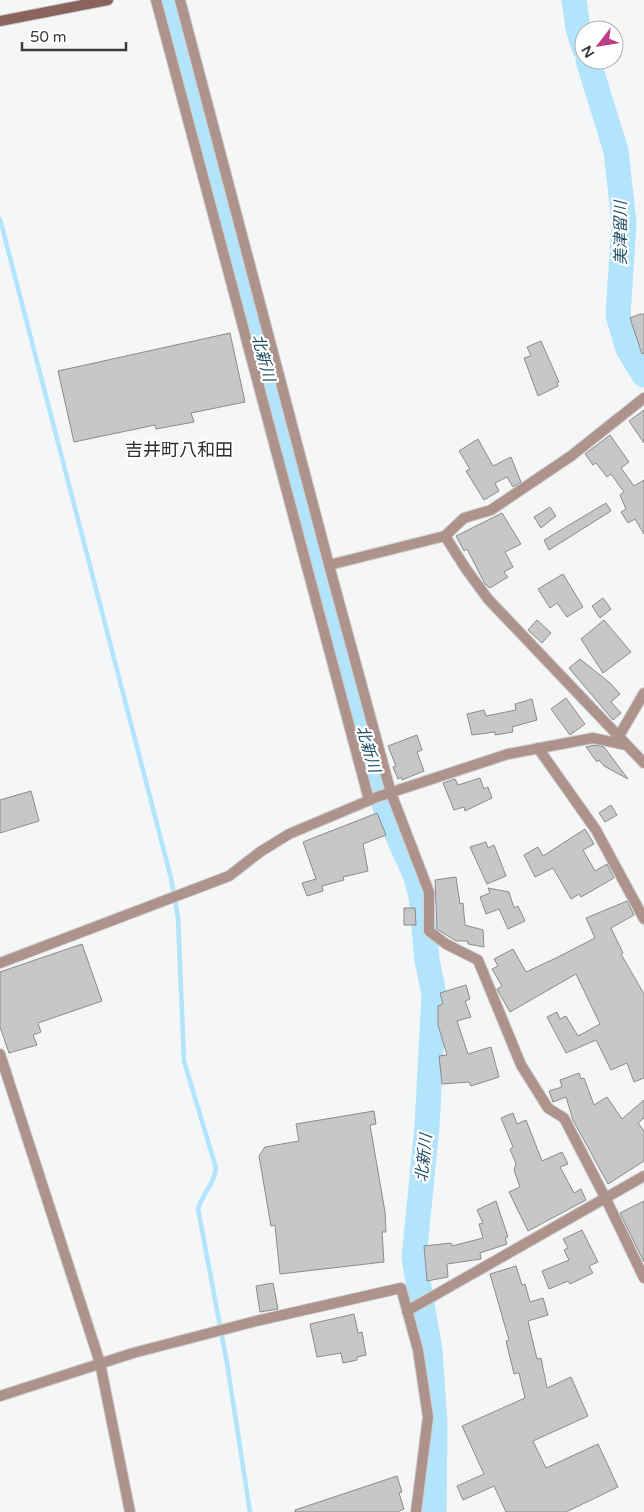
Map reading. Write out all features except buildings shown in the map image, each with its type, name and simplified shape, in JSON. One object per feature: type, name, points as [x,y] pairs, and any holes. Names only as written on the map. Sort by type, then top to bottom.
[{"type":"main road","points":[[0,22],[108,0]]},
{"type":"street","points":[[156,0],[373,799]]},
{"type":"street","points":[[180,0],[329,566],[392,793],[429,892],[429,931],[446,944],[478,960],[521,1065],[548,1108],[564,1118],[644,1278]]},
{"type":"street","points":[[329,566],[446,536],[464,518],[491,510],[571,456],[644,398]]},
{"type":"street","points":[[446,536],[466,569],[488,599],[644,763]]},
{"type":"street","points":[[619,736],[644,693]]},
{"type":"street","points":[[0,963],[166,902],[229,876],[260,852],[290,834],[373,799],[508,754],[593,738],[626,745]]},
{"type":"street","points":[[538,748],[596,830],[644,919]]},
{"type":"street","points":[[0,1054],[100,1363],[130,1512]]},
{"type":"street","points":[[411,1309],[644,1176]]},
{"type":"street","points":[[0,1396],[100,1363],[212,1332],[401,1288],[411,1309],[428,1416],[416,1512]]},
{"type":"waterway","name":"北新川","points":[[166,0],[362,728],[386,810],[416,877],[421,896],[427,960],[434,994],[427,1127],[414,1258],[430,1350],[435,1425],[434,1512]]},
{"type":"waterway","name":"美津留川","points":[[574,0],[577,20]]},
{"type":"waterway","name":"美津留川","points":[[591,70],[616,151],[624,223],[618,315],[628,349],[644,375]]},
{"type":"waterway","points":[[0,219],[171,878],[178,917],[184,1061],[216,1168],[213,1179],[198,1209],[227,1363],[250,1512]]},
{"type":"district","name":"吉井町八和田","points":[[179,450]]}]
